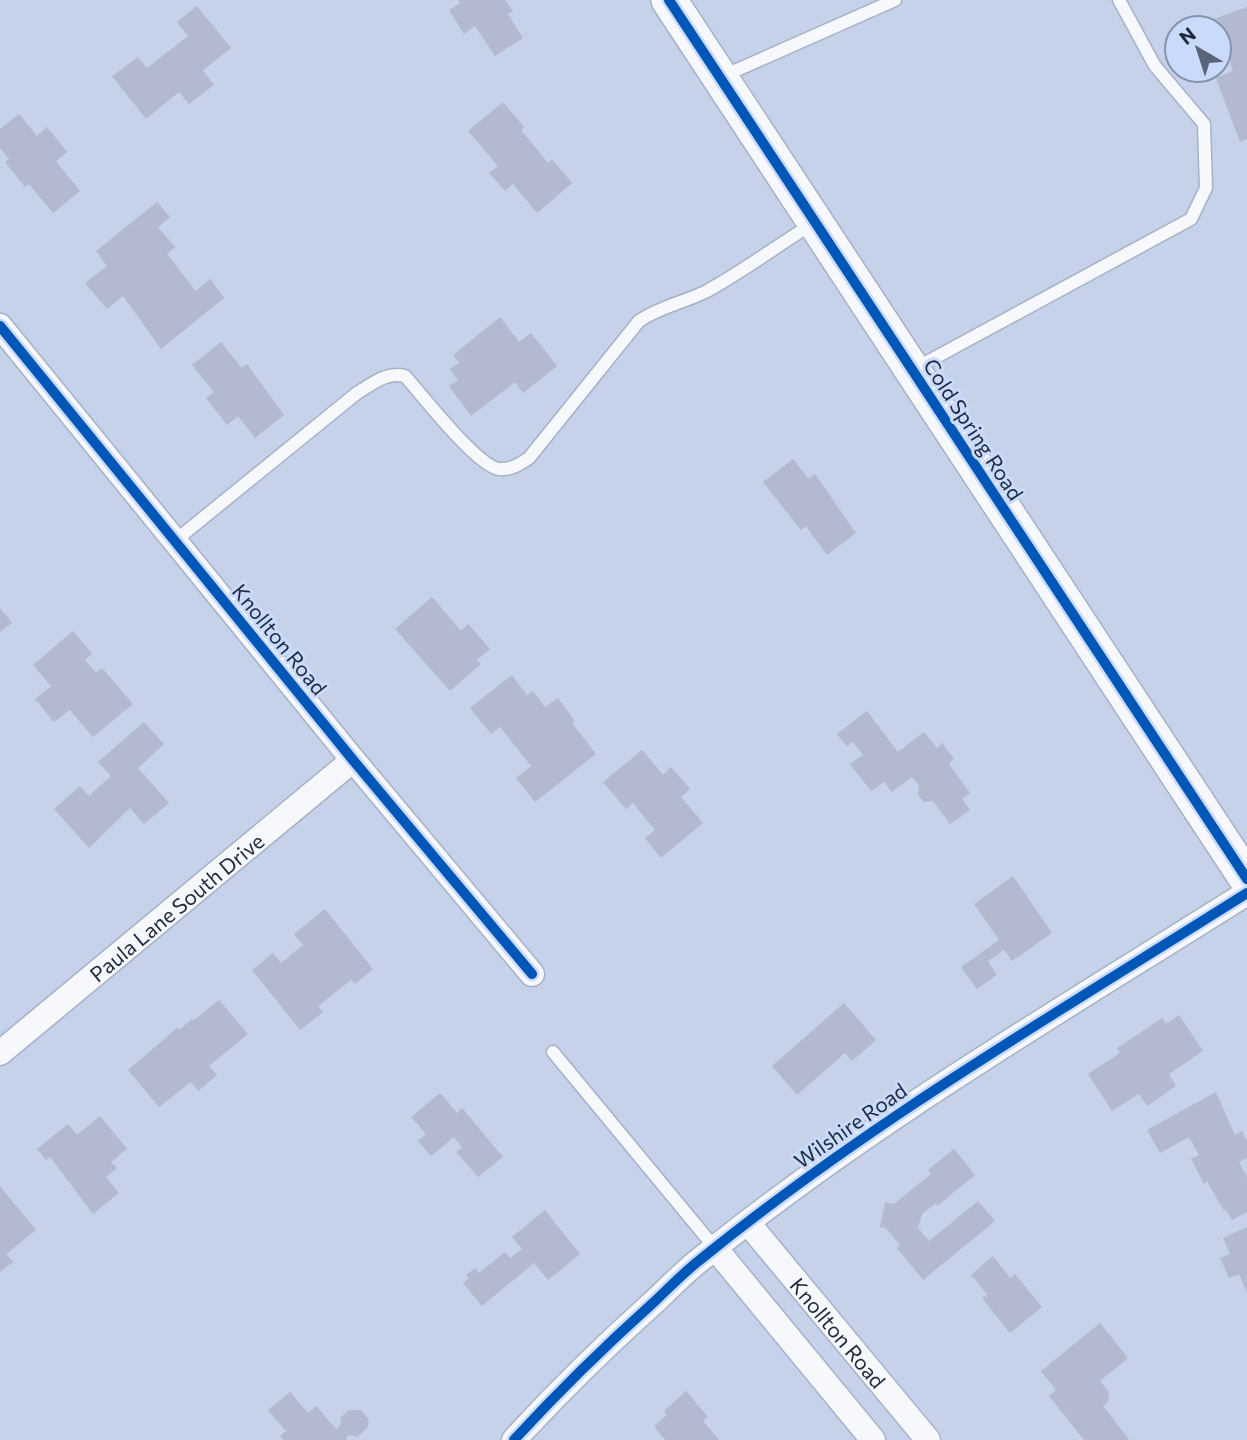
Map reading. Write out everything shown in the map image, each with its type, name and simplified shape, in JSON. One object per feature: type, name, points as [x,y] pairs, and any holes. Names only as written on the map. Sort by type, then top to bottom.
[{"type":"street","name":"Cold Spring Road","points":[[669,0],[1247,879]]},
{"type":"street","name":"Knollton Road","points":[[0,326],[353,760],[533,974]]},
{"type":"street","name":"Paula Lane South Drive","points":[[0,1053],[353,760]]},
{"type":"street","name":"Wilshire Road","points":[[514,1440],[603,1349],[700,1260],[748,1223],[880,1126],[1247,893]]},
{"type":"street","name":"Knollton Road","points":[[748,1223],[928,1440]]},
{"type":"street","name":"Knollton Road","points":[[715,1248],[873,1440]]},
{"type":"lane","points":[[721,77],[895,0]]},
{"type":"lane","points":[[913,370],[1191,219],[1206,188],[1204,124],[1155,66],[1119,0]]},
{"type":"lane","points":[[176,540],[357,393],[387,376],[396,374],[405,376],[478,458],[497,469],[513,468],[529,458],[639,321],[654,311],[680,304],[710,289],[815,222]]},
{"type":"lane","points":[[553,1052],[715,1248]]},
{"type":"building","points":[[458,0],[505,0],[513,11],[508,14],[523,38],[495,56],[475,26],[464,34],[449,10],[460,3]]},
{"type":"building","points":[[197,6],[231,48],[203,70],[214,85],[189,104],[179,92],[146,119],[112,76],[138,57],[147,68],[188,36],[177,22]]},
{"type":"building","points":[[1247,7],[1247,139],[1240,142],[1218,84],[1233,84],[1233,14],[1228,14]]},
{"type":"building","points":[[503,102],[524,127],[521,130],[548,163],[552,159],[572,183],[537,213],[513,184],[505,191],[489,173],[498,166],[468,131]]},
{"type":"building","points":[[19,114],[37,136],[47,127],[67,152],[56,161],[80,191],[53,213],[29,184],[25,187],[5,162],[9,159],[0,148],[0,129]]},
{"type":"building","points":[[157,202],[170,217],[158,227],[175,247],[167,254],[196,291],[210,279],[224,298],[161,349],[123,296],[107,309],[85,283],[107,266],[96,251]]},
{"type":"building","points":[[500,317],[519,342],[531,333],[557,366],[523,393],[515,382],[471,416],[449,386],[458,380],[450,369],[459,363],[453,355]]},
{"type":"building","points":[[221,342],[242,368],[247,364],[284,415],[255,438],[238,416],[227,425],[206,398],[214,392],[192,365]]},
{"type":"building","points":[[793,459],[809,479],[815,474],[856,533],[827,555],[806,526],[801,530],[763,482]]},
{"type":"building","points":[[432,597],[461,631],[468,624],[490,649],[477,660],[481,664],[450,691],[395,629]]},
{"type":"building","points":[[0,608],[12,623],[0,632]]},
{"type":"building","points":[[73,631],[92,654],[85,660],[96,673],[102,668],[133,704],[93,737],[70,710],[54,722],[35,699],[51,686],[33,665]]},
{"type":"building","points":[[512,675],[527,695],[533,691],[545,707],[558,698],[575,721],[572,723],[596,754],[535,802],[516,778],[531,766],[500,727],[491,734],[470,708]]},
{"type":"building","points":[[867,711],[898,752],[924,732],[937,748],[942,743],[954,759],[949,764],[970,793],[962,799],[970,810],[950,824],[933,801],[924,802],[918,795],[919,786],[912,777],[892,792],[884,782],[871,791],[850,764],[863,755],[853,742],[847,746],[837,734]]},
{"type":"building","points":[[144,722],[164,744],[138,768],[169,803],[144,824],[130,808],[89,848],[54,809],[80,786],[89,796],[111,776],[98,762]]},
{"type":"building","points":[[642,750],[663,775],[671,767],[690,789],[681,797],[703,823],[661,858],[645,838],[655,830],[633,803],[626,809],[603,782]]},
{"type":"building","points":[[1013,876],[1052,933],[1012,961],[1004,950],[988,961],[997,975],[977,989],[961,967],[999,940],[974,904]]},
{"type":"building","points":[[325,909],[373,969],[355,984],[351,980],[318,1006],[323,1012],[300,1030],[252,970],[273,953],[281,963],[303,945],[294,934]]},
{"type":"building","points":[[219,1000],[248,1034],[209,1066],[217,1075],[198,1091],[191,1082],[159,1107],[128,1070],[178,1027],[179,1030],[192,1019],[193,1021]]},
{"type":"building","points":[[844,1003],[876,1040],[852,1061],[845,1053],[797,1095],[772,1066]]},
{"type":"building","points":[[1179,1015],[1203,1051],[1169,1074],[1176,1086],[1147,1106],[1139,1094],[1112,1111],[1088,1074],[1120,1053],[1117,1048],[1162,1018],[1166,1024]]},
{"type":"building","points":[[1216,1092],[1235,1135],[1242,1131],[1247,1141],[1247,1158],[1239,1162],[1247,1177],[1247,1212],[1232,1220],[1207,1181],[1204,1184],[1191,1159],[1199,1155],[1189,1137],[1160,1153],[1147,1130]]},
{"type":"building","points":[[440,1093],[457,1113],[462,1108],[503,1157],[478,1177],[456,1152],[462,1147],[454,1137],[431,1156],[418,1141],[426,1134],[411,1117]]},
{"type":"building","points":[[100,1116],[127,1149],[111,1162],[117,1168],[106,1177],[119,1193],[93,1214],[50,1157],[46,1160],[37,1149],[68,1124],[77,1135]]},
{"type":"building","points":[[954,1149],[975,1175],[937,1206],[936,1203],[922,1214],[918,1228],[929,1241],[978,1201],[995,1221],[923,1280],[897,1248],[900,1245],[886,1228],[880,1227],[885,1202],[894,1204],[931,1174],[928,1170]]},
{"type":"building","points":[[0,1186],[36,1230],[6,1254],[13,1262],[0,1272]]},
{"type":"building","points":[[545,1210],[580,1254],[548,1280],[534,1263],[482,1306],[463,1283],[469,1278],[466,1275],[475,1268],[479,1273],[505,1252],[510,1258],[522,1249],[512,1237]]},
{"type":"building","points":[[1247,1227],[1247,1293],[1239,1274],[1229,1278],[1220,1258],[1230,1254],[1223,1238]]},
{"type":"building","points":[[993,1256],[1010,1278],[1015,1274],[1042,1307],[1010,1333],[982,1298],[987,1294],[971,1275]]},
{"type":"building","points":[[1100,1323],[1128,1358],[1100,1381],[1109,1392],[1108,1402],[1103,1406],[1128,1440],[1084,1440],[1049,1396],[1056,1390],[1041,1371]]},
{"type":"building","points":[[686,1391],[708,1417],[703,1421],[719,1440],[665,1440],[654,1426],[667,1415],[664,1411]]},
{"type":"building","points":[[290,1392],[308,1413],[316,1406],[336,1429],[340,1426],[341,1417],[349,1410],[361,1410],[369,1420],[367,1428],[357,1437],[349,1435],[347,1440],[283,1440],[280,1436],[286,1431],[268,1410]]},
{"type":"cycle path","points":[[669,0],[1247,879]]},
{"type":"cycle path","points":[[0,326],[353,760],[532,974]]},
{"type":"cycle path","points":[[514,1440],[582,1370],[683,1275],[766,1208],[968,1068],[1247,893]]}]
